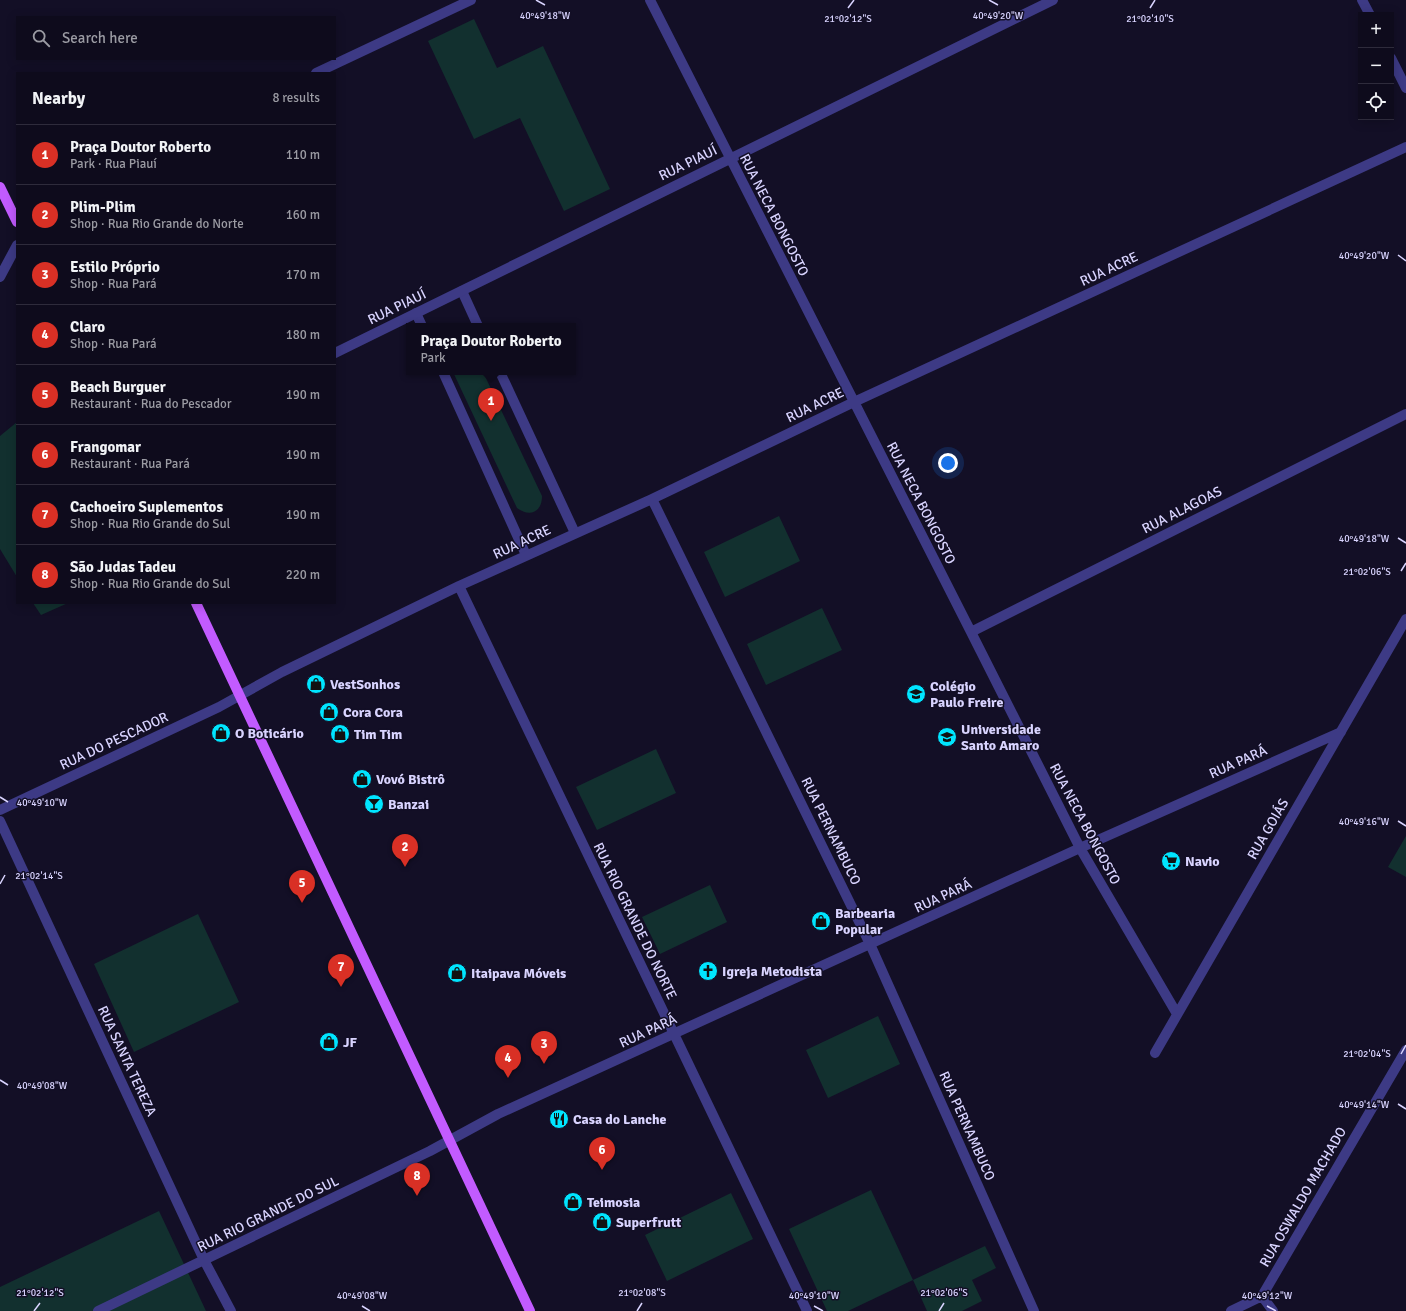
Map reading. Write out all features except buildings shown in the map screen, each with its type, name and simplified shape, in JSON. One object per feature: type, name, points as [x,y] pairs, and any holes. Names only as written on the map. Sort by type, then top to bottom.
[{"type":"main road","points":[[0,186],[16,220]]},
{"type":"main road","points":[[196,604],[530,1311]]},
{"type":"street","points":[[318,72],[471,0]]},
{"type":"street","name":"RUA NECA BONGOSTO","points":[[650,0],[1080,848],[1177,1014]]},
{"type":"street","name":"RUA PIAUÍ","points":[[336,353],[730,158],[1038,3],[1053,0]]},
{"type":"street","points":[[1362,0],[1368,12]]},
{"type":"street","points":[[1394,64],[1406,88]]},
{"type":"street","name":"RUA ACRE","points":[[240,696],[282,672],[459,586],[652,499],[854,402],[1406,147]]},
{"type":"street","points":[[0,277],[16,247]]},
{"type":"street","points":[[462,290],[477,323]]},
{"type":"street","points":[[416,313],[421,323]]},
{"type":"street","points":[[444,375],[526,556]]},
{"type":"street","points":[[501,375],[575,533]]},
{"type":"street","name":"RUA ALAGOAS","points":[[971,632],[1406,414]]},
{"type":"street","name":"RUA PERNAMBUCO","points":[[652,499],[870,944],[1034,1311]]},
{"type":"street","name":"RUA RIO GRANDE DO NORTE","points":[[459,586],[807,1311]]},
{"type":"street","name":"RUA GOIÁS","points":[[1155,1053],[1406,619]]},
{"type":"street","name":"RUA DO PESCADOR","points":[[0,810],[240,696]]},
{"type":"street","name":"RUA PARÁ","points":[[450,1141],[498,1114],[1080,848],[1341,732]]},
{"type":"street","name":"RUA SANTA TEREZA","points":[[0,821],[204,1260],[231,1311]]},
{"type":"street","name":"RUA OSWALDO MACHADO","points":[[1262,1296],[1406,1050]]},
{"type":"street","name":"RUA RIO GRANDE DO SUL","points":[[98,1311],[450,1141]]},
{"type":"street","points":[[1231,1311],[1262,1296],[1273,1311]]},
{"type":"green space","points":[[474,19],[497,68],[543,46],[610,189],[564,211],[520,118],[474,139],[428,41]]},
{"type":"green space","points":[[454,375],[484,375],[542,496],[540,506],[534,512],[530,513],[517,508]]},
{"type":"green space","points":[[16,423],[16,575],[0,549],[0,436]]},
{"type":"green space","points":[[779,516],[800,561],[725,597],[704,552]]},
{"type":"green space","points":[[34,604],[66,604],[41,615]]},
{"type":"green space","points":[[822,608],[842,650],[766,685],[747,644]]},
{"type":"green space","points":[[656,749],[676,793],[597,830],[576,787]]},
{"type":"green space","points":[[1406,836],[1406,877],[1388,867]]},
{"type":"green space","points":[[710,885],[727,922],[660,954],[642,917]]},
{"type":"green space","points":[[198,914],[239,1002],[134,1052],[94,964]]},
{"type":"green space","points":[[878,1016],[900,1064],[828,1098],[806,1050]]},
{"type":"green space","points":[[871,1190],[913,1280],[848,1311],[827,1311],[789,1229]]},
{"type":"green space","points":[[731,1193],[753,1239],[667,1281],[645,1235]]},
{"type":"green space","points":[[159,1211],[206,1311],[0,1311],[0,1287]]},
{"type":"green space","points":[[985,1246],[996,1268],[972,1280],[982,1301],[962,1311],[927,1311],[913,1280]]},
{"type":"place","name":"Praça Doutor Roberto","points":[[491,421]]},
{"type":"place","name":"VestSonhos","points":[[316,684]]},
{"type":"place","name":"Colégio Paulo Freire","points":[[916,694]]},
{"type":"place","name":"Cora Cora","points":[[329,712]]},
{"type":"place","name":"O Boticário","points":[[221,733]]},
{"type":"place","name":"Tim Tim","points":[[340,734]]},
{"type":"place","name":"Universidade Santo Amaro","points":[[947,737]]},
{"type":"place","name":"Vovó Bistrô","points":[[362,779]]},
{"type":"place","name":"Banzai","points":[[374,804]]},
{"type":"place","name":"Navio","points":[[1171,861]]},
{"type":"place","name":"Plim-Plim","points":[[405,867]]},
{"type":"place","name":"Beach Burguer","points":[[302,903]]},
{"type":"place","name":"Barbearia Popular","points":[[821,921]]},
{"type":"place","name":"Igreja Metodista","points":[[708,971]]},
{"type":"place","name":"Itaipava Móveis","points":[[457,973]]},
{"type":"place","name":"Cachoeiro Suplementos","points":[[341,987]]},
{"type":"place","name":"JF","points":[[329,1042]]},
{"type":"place","name":"Estilo Próprio","points":[[544,1064]]},
{"type":"place","name":"Claro","points":[[508,1078]]},
{"type":"place","name":"Casa do Lanche","points":[[559,1119]]},
{"type":"place","name":"Frangomar","points":[[602,1170]]},
{"type":"place","name":"São Judas Tadeu","points":[[417,1196]]},
{"type":"place","name":"Teimosia","points":[[573,1202]]},
{"type":"place","name":"Superfrutt","points":[[602,1222]]}]
